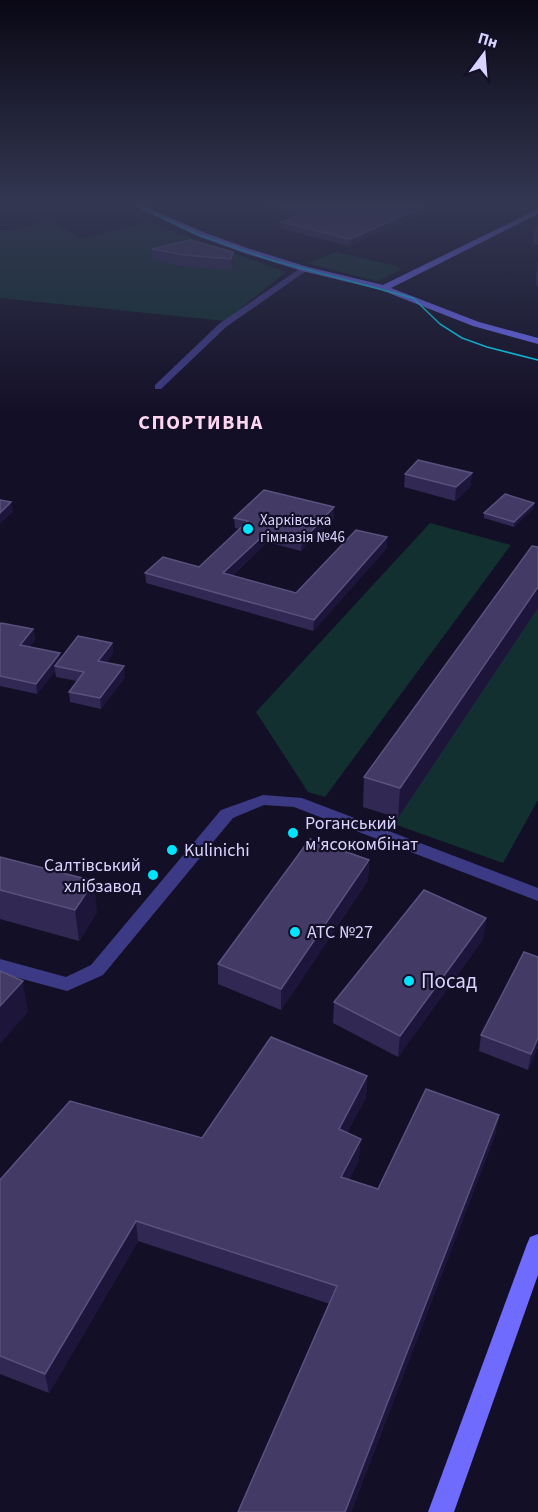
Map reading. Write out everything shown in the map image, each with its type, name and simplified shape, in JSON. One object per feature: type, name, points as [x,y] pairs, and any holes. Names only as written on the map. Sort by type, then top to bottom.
[{"type":"main road","points":[[336,277],[384,288],[476,324],[538,341]]},
{"type":"main road","points":[[384,288],[407,277]]},
{"type":"main road","points":[[441,1512],[538,1244]]},
{"type":"street","points":[[158,387],[223,325],[294,277]]},
{"type":"street","points":[[0,966],[67,984],[98,970],[227,813],[263,800],[296,802],[538,895]]},
{"type":"green space","points":[[0,277],[280,277],[225,321],[0,298]]},
{"type":"green space","points":[[359,277],[387,277],[379,281]]},
{"type":"green space","points":[[430,523],[511,545],[325,797],[308,792],[256,712]]},
{"type":"green space","points":[[538,600],[538,800],[503,863],[394,824]]},
{"type":"building","points":[[418,460],[472,473],[456,487],[405,474]]},
{"type":"building","points":[[264,490],[334,507],[302,541],[267,532],[223,573],[296,593],[356,530],[387,537],[314,620],[145,573],[163,557],[199,567],[248,521],[234,518]]},
{"type":"building","points":[[505,494],[534,503],[514,522],[484,513]]},
{"type":"building","points":[[0,500],[11,502],[0,513]]},
{"type":"building","points":[[532,546],[538,547],[538,587],[400,788],[364,777]]},
{"type":"building","points":[[1,623],[33,629],[20,645],[60,653],[36,684],[0,676]]},
{"type":"building","points":[[78,636],[112,643],[98,661],[124,666],[100,698],[69,692],[84,672],[55,666]]},
{"type":"building","name":"АТС №27","points":[[310,839],[369,860],[281,989],[218,964]]},
{"type":"building","points":[[0,857],[94,881],[75,910],[0,890]]},
{"type":"building","name":"Посад","points":[[424,890],[486,918],[400,1036],[334,1002]]},
{"type":"building","points":[[524,952],[538,957],[538,1038],[531,1054],[481,1035]]},
{"type":"building","points":[[0,971],[23,981],[0,1006]]},
{"type":"building","points":[[271,1037],[367,1076],[339,1129],[361,1139],[341,1177],[378,1189],[426,1089],[499,1115],[345,1512],[238,1512],[337,1286],[136,1221],[45,1374],[0,1356],[0,1180],[70,1101],[202,1138]]},
{"type":"tram line","points":[[333,277],[413,298],[440,324],[462,338],[538,360]]},
{"type":"place","name":"Харківська гімназія №46","points":[[248,529]]},
{"type":"place","name":"Роганський м'ясокомбінат","points":[[293,833]]},
{"type":"place","name":"Kulinichi","points":[[172,850]]},
{"type":"place","name":"Салтівський хлібзавод","points":[[153,875]]},
{"type":"place","name":"АТС №27","points":[[295,932]]},
{"type":"place","name":"Посад","points":[[409,981]]},
{"type":"district","name":"СПОРТИВНА","points":[[201,422]]}]
